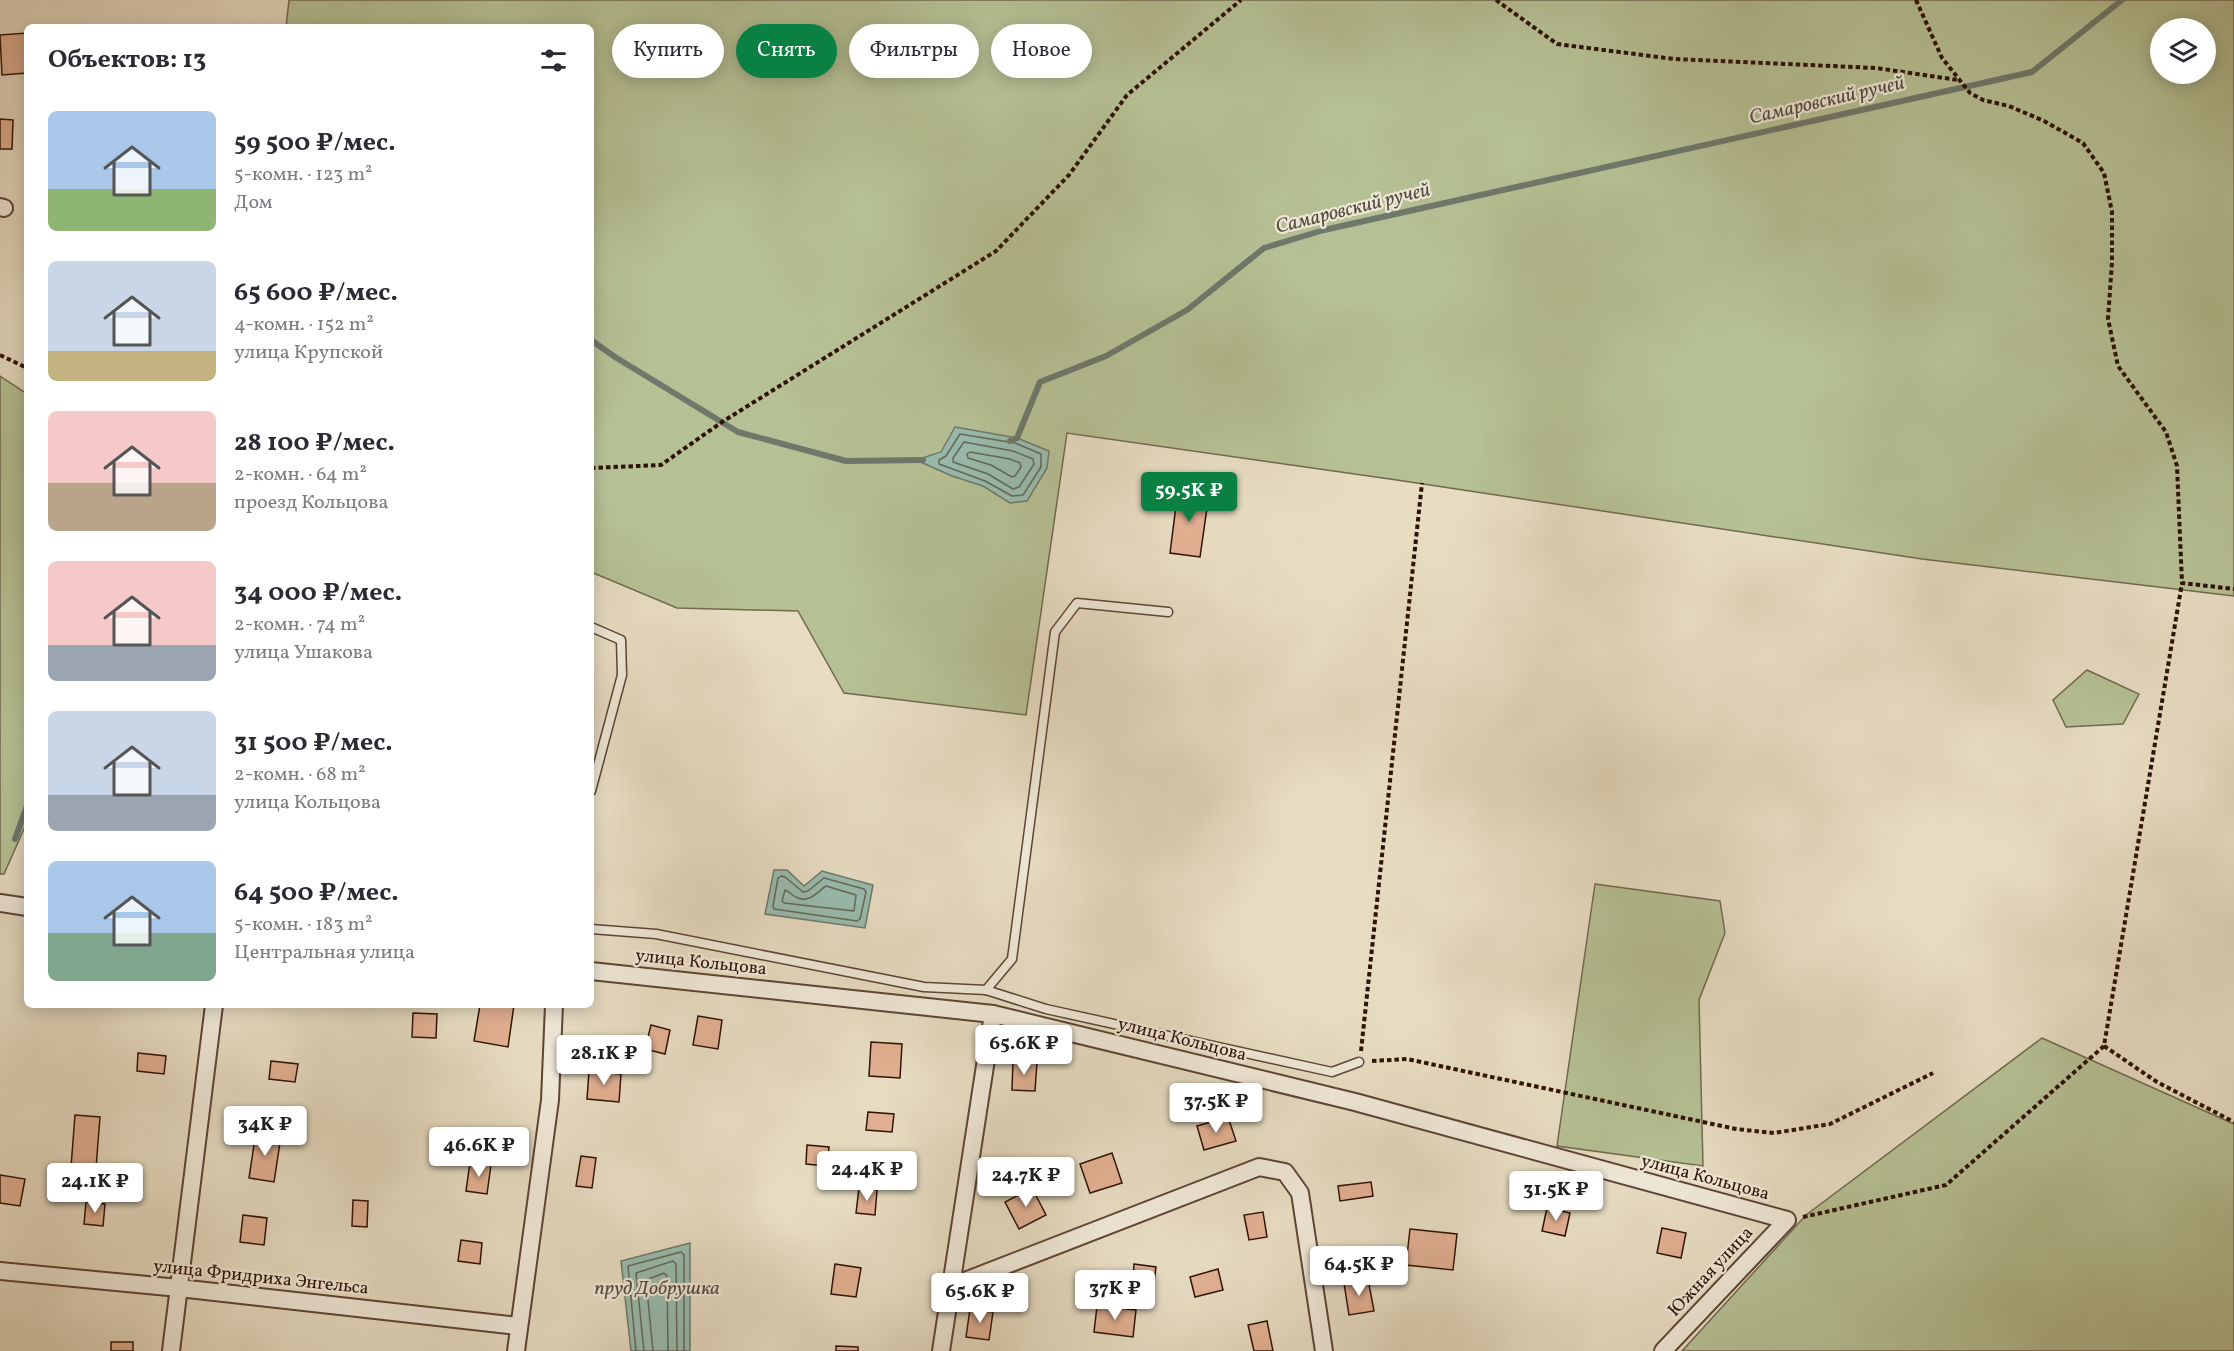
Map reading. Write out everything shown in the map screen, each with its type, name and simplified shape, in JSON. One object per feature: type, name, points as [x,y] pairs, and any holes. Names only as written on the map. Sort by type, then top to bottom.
[{"type":"street","points":[[0,903],[24,907]]},
{"type":"street","name":"улица Кольцова","points":[[594,971],[993,1014],[1355,1102],[1787,1220]]},
{"type":"street","points":[[171,1351],[214,1008]]},
{"type":"street","points":[[516,1351],[550,1100],[554,1008]]},
{"type":"street","points":[[941,1351],[993,1014]]},
{"type":"street","points":[[952,1286],[1259,1167],[1285,1172],[1300,1193],[1324,1351]]},
{"type":"street","name":"Южная улица","points":[[1663,1351],[1787,1220]]},
{"type":"street","name":"улица Фридриха Энгельса","points":[[0,1271],[179,1288],[518,1326]]},
{"type":"lane","points":[[986,990],[1012,959],[1055,632],[1077,603],[1168,612]]},
{"type":"lane","points":[[594,628],[621,640],[621,675],[594,779]]},
{"type":"lane","points":[[594,929],[656,934],[924,987],[986,990],[1046,1009],[1332,1072],[1359,1062]]},
{"type":"path","points":[[594,468],[661,465],[722,422],[996,250],[1069,175],[1127,95],[1241,0]]},
{"type":"path","points":[[1496,0],[1557,44],[1674,58],[1876,68],[1959,80]]},
{"type":"path","points":[[1787,1220],[1946,1185],[2104,1046],[2182,583],[2177,466],[2166,432],[2118,366],[2108,320],[2112,262],[2112,212],[2104,172],[2083,143],[2044,120],[2009,106],[1983,100],[1970,93],[1942,58],[1916,0]]},
{"type":"path","points":[[0,355],[24,367]]},
{"type":"path","points":[[1422,483],[1359,1062],[1407,1059],[1736,1129],[1774,1133],[1830,1124],[1933,1073]]},
{"type":"path","points":[[2182,583],[2234,589]]},
{"type":"path","points":[[2104,1046],[2157,1082],[2234,1122]]},
{"type":"shaded area","points":[[289,0],[2234,0],[2234,596],[1922,559],[1067,433],[1026,715],[844,693],[798,611],[677,608],[594,573],[594,24],[286,24]]},
{"type":"shaded area","points":[[0,376],[24,392],[24,829],[4,874],[0,874]]},
{"type":"shaded area","points":[[2087,670],[2139,694],[2123,724],[2066,727],[2053,700]]},
{"type":"shaded area","points":[[1595,884],[1720,901],[1725,933],[1699,1000],[1703,1166],[1557,1146]]},
{"type":"shaded area","points":[[2042,1038],[2234,1124],[2234,1351],[1682,1351],[1806,1215]]},
{"type":"water","points":[[955,427],[1017,438],[1049,451],[1047,468],[1027,501],[1010,503],[983,486],[952,476],[916,460],[941,452]]},
{"type":"water","points":[[774,870],[787,870],[804,886],[822,871],[873,885],[865,928],[765,914]]},
{"type":"water","name":"пруд Добрушка","points":[[690,1243],[690,1351],[631,1351],[621,1261]]},
{"type":"building","points":[[24,33],[24,73],[2,75],[0,35]]},
{"type":"building","points":[[0,119],[13,120],[12,149],[0,149]]},
{"type":"building","points":[[1178,490],[1209,494],[1200,557],[1170,553]]},
{"type":"building","points":[[480,1008],[514,1008],[508,1047],[474,1041]]},
{"type":"building","points":[[413,1013],[437,1014],[436,1038],[412,1037]]},
{"type":"building","points":[[698,1016],[722,1020],[718,1049],[693,1045]]},
{"type":"building","points":[[651,1025],[670,1030],[665,1054],[645,1049]]},
{"type":"building","points":[[871,1042],[902,1044],[900,1078],[869,1076]]},
{"type":"building","points":[[138,1053],[166,1056],[164,1074],[137,1071]]},
{"type":"building","points":[[271,1061],[298,1064],[295,1082],[269,1079]]},
{"type":"building","points":[[1013,1061],[1037,1062],[1035,1091],[1012,1090]]},
{"type":"building","points":[[589,1071],[621,1074],[619,1102],[587,1099]]},
{"type":"building","points":[[868,1112],[894,1114],[892,1132],[866,1130]]},
{"type":"building","points":[[75,1115],[100,1117],[96,1168],[71,1167]]},
{"type":"building","points":[[1228,1117],[1236,1141],[1204,1150],[1197,1126]]},
{"type":"building","points":[[256,1132],[281,1136],[274,1182],[249,1178]]},
{"type":"building","points":[[807,1145],[829,1147],[827,1166],[806,1164]]},
{"type":"building","points":[[1112,1153],[1122,1183],[1090,1193],[1080,1164]]},
{"type":"building","points":[[581,1156],[596,1158],[592,1188],[576,1186]]},
{"type":"building","points":[[470,1162],[491,1165],[487,1194],[466,1191]]},
{"type":"building","points":[[0,1175],[25,1179],[20,1206],[0,1203]]},
{"type":"building","points":[[1371,1182],[1373,1196],[1340,1201],[1338,1186]]},
{"type":"building","points":[[859,1188],[877,1190],[875,1215],[856,1213]]},
{"type":"building","points":[[1032,1188],[1046,1215],[1019,1229],[1005,1202]]},
{"type":"building","points":[[353,1200],[368,1201],[367,1227],[352,1226]]},
{"type":"building","points":[[86,1202],[105,1204],[103,1226],[84,1224]]},
{"type":"building","points":[[1547,1208],[1570,1213],[1565,1236],[1542,1231]]},
{"type":"building","points":[[1263,1212],[1267,1237],[1249,1240],[1244,1215]]},
{"type":"building","points":[[243,1215],[267,1218],[264,1245],[240,1242]]},
{"type":"building","points":[[1662,1228],[1686,1233],[1681,1258],[1657,1253]]},
{"type":"building","points":[[1410,1229],[1457,1234],[1453,1270],[1406,1265]]},
{"type":"building","points":[[461,1240],[482,1243],[480,1264],[458,1261]]},
{"type":"building","points":[[835,1264],[861,1268],[856,1297],[831,1294]]},
{"type":"building","points":[[1134,1264],[1156,1267],[1154,1282],[1133,1280]]},
{"type":"building","points":[[1218,1269],[1223,1290],[1195,1297],[1190,1277]]},
{"type":"building","points":[[1368,1279],[1374,1311],[1349,1315],[1344,1283]]},
{"type":"building","points":[[1097,1306],[1136,1310],[1133,1337],[1094,1332]]},
{"type":"building","points":[[970,1309],[993,1312],[989,1340],[966,1337]]},
{"type":"building","points":[[1267,1321],[1273,1351],[1254,1351],[1248,1325]]},
{"type":"building","points":[[111,1342],[133,1342],[133,1351],[111,1351]]},
{"type":"building","points":[[836,1346],[858,1347],[858,1351],[836,1351]]},
{"type":"waterway","name":"Самаровский ручей","points":[[1010,441],[1017,438],[1040,382],[1106,356],[1187,310],[1264,248],[1324,230],[2032,72],[2122,0]]},
{"type":"waterway","name":"Самаровский ручей","points":[[594,342],[738,432],[846,461],[923,460]]},
{"type":"waterway","name":"Самаровский ручей","points":[[15,839],[24,814]]}]
